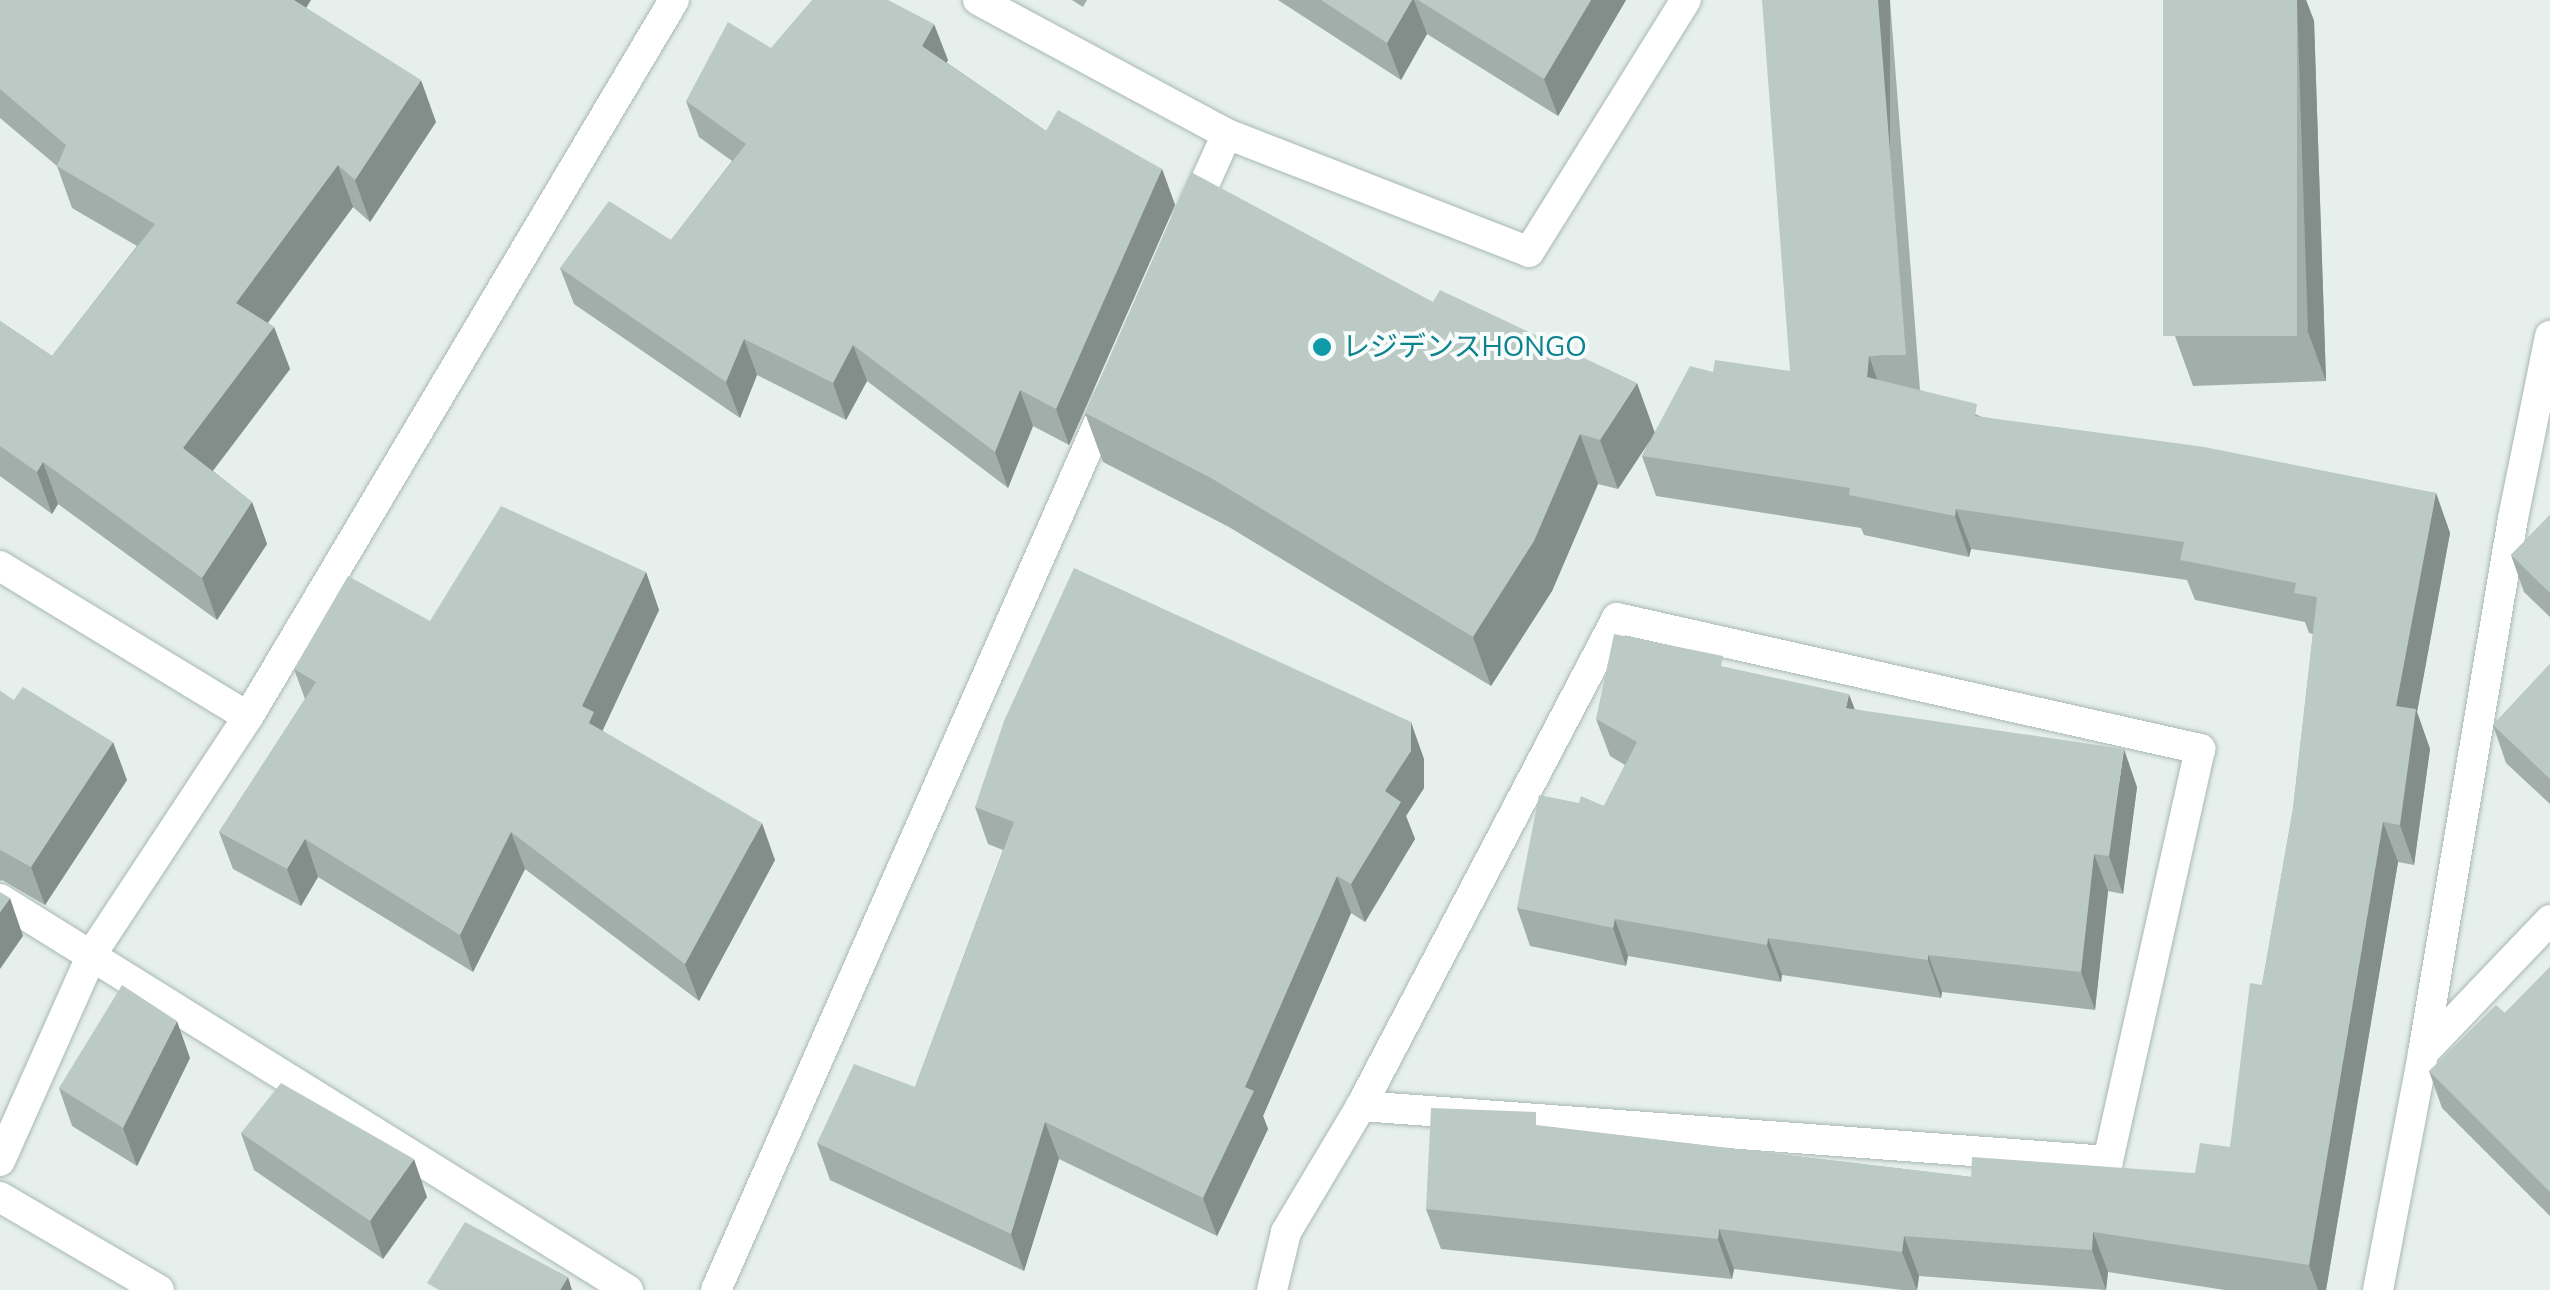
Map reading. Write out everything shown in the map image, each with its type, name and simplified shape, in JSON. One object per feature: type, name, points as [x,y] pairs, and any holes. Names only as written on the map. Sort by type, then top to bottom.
[{"type":"street","points":[[0,1161],[94,952],[248,717],[674,0]]},
{"type":"street","points":[[978,0],[1227,134],[1529,252],[1686,0]]},
{"type":"street","points":[[1179,242],[1227,134]]},
{"type":"street","points":[[2378,1290],[2423,1053],[2512,518],[2550,336]]},
{"type":"street","points":[[716,1290],[1123,369]]},
{"type":"street","points":[[0,566],[248,717]]},
{"type":"street","points":[[1272,1290],[1286,1232],[1361,1106],[1617,618],[2200,749],[2108,1160],[1361,1106]]},
{"type":"street","points":[[0,899],[94,952],[628,1290]]},
{"type":"street","points":[[2423,1053],[2550,920]]},
{"type":"street","points":[[0,1197],[159,1290]]},
{"type":"building","points":[[0,0],[294,0],[421,80],[355,180],[338,165],[236,303],[274,327],[183,448],[252,502],[202,578],[43,462],[37,472],[0,446],[0,321],[52,356],[155,224],[57,166],[66,145],[0,89]]},
{"type":"building","points":[[812,0],[888,0],[934,24],[922,46],[1046,131],[1058,110],[1162,169],[1056,409],[1020,390],[995,452],[853,345],[833,383],[744,339],[726,382],[560,268],[609,201],[671,240],[746,144],[686,101],[728,22],[771,48]]},
{"type":"building","points":[[1321,0],[1412,0],[1387,43]]},
{"type":"building","points":[[1418,0],[1591,0],[1544,79]]},
{"type":"building","points":[[1762,0],[1878,0],[1906,355],[1869,356],[1867,377],[1977,404],[1975,416],[2204,447],[2436,493],[2396,706],[2416,709],[2400,825],[2383,822],[2309,1265],[2093,1232],[2092,1250],[1904,1236],[1902,1252],[1719,1229],[1718,1239],[1426,1209],[1431,1108],[1536,1112],[1536,1125],[1971,1177],[1972,1157],[2195,1173],[2200,1143],[2230,1147],[2250,983],[2262,985],[2293,809],[2317,597],[2294,593],[2296,583],[2180,560],[2184,542],[1956,509],[1955,516],[1849,495],[1850,488],[1642,456],[1690,366],[1713,372],[1715,360],[1790,371]]},
{"type":"building","points":[[2163,0],[2297,0],[2297,336],[2163,336]]},
{"type":"building","points":[[1191,172],[1433,302],[1440,290],[1637,383],[1600,440],[1580,434],[1534,541],[1473,637],[1211,478],[1085,413]]},
{"type":"building","points":[[501,506],[646,572],[582,706],[594,712],[589,723],[762,823],[685,964],[511,832],[460,935],[305,839],[287,869],[219,832],[316,682],[294,669],[348,576],[430,621]]},
{"type":"building","points":[[2550,515],[2550,593],[2511,555]]},
{"type":"building","points":[[1074,568],[1411,722],[1411,751],[1385,791],[1401,802],[1351,884],[1337,876],[1245,1087],[1254,1091],[1203,1198],[1045,1122],[1011,1234],[817,1143],[854,1064],[915,1087],[1014,822],[975,807],[1004,721]]},
{"type":"building","points":[[1614,634],[1723,656],[1721,666],[1849,694],[1846,708],[2124,749],[2109,856],[2094,854],[2081,972],[1928,955],[1928,960],[1768,938],[1767,945],[1615,919],[1613,928],[1517,908],[1539,795],[1579,803],[1581,796],[1604,806],[1637,742],[1596,719]]},
{"type":"building","points":[[2550,664],[2550,779],[2493,725]]},
{"type":"building","points":[[23,687],[113,742],[31,867],[0,850],[0,691],[14,700]]},
{"type":"building","points":[[0,892],[10,898],[0,912]]},
{"type":"building","points":[[2550,967],[2550,1192],[2429,1071],[2496,1005],[2505,1013]]},
{"type":"building","points":[[122,985],[177,1021],[123,1128],[59,1088]]},
{"type":"building","points":[[281,1083],[414,1159],[370,1221],[241,1133]]},
{"type":"building","points":[[465,1222],[568,1277],[560,1290],[439,1290],[427,1283]]},
{"type":"place","name":"レジデンスHONGO","points":[[1322,347]]}]
